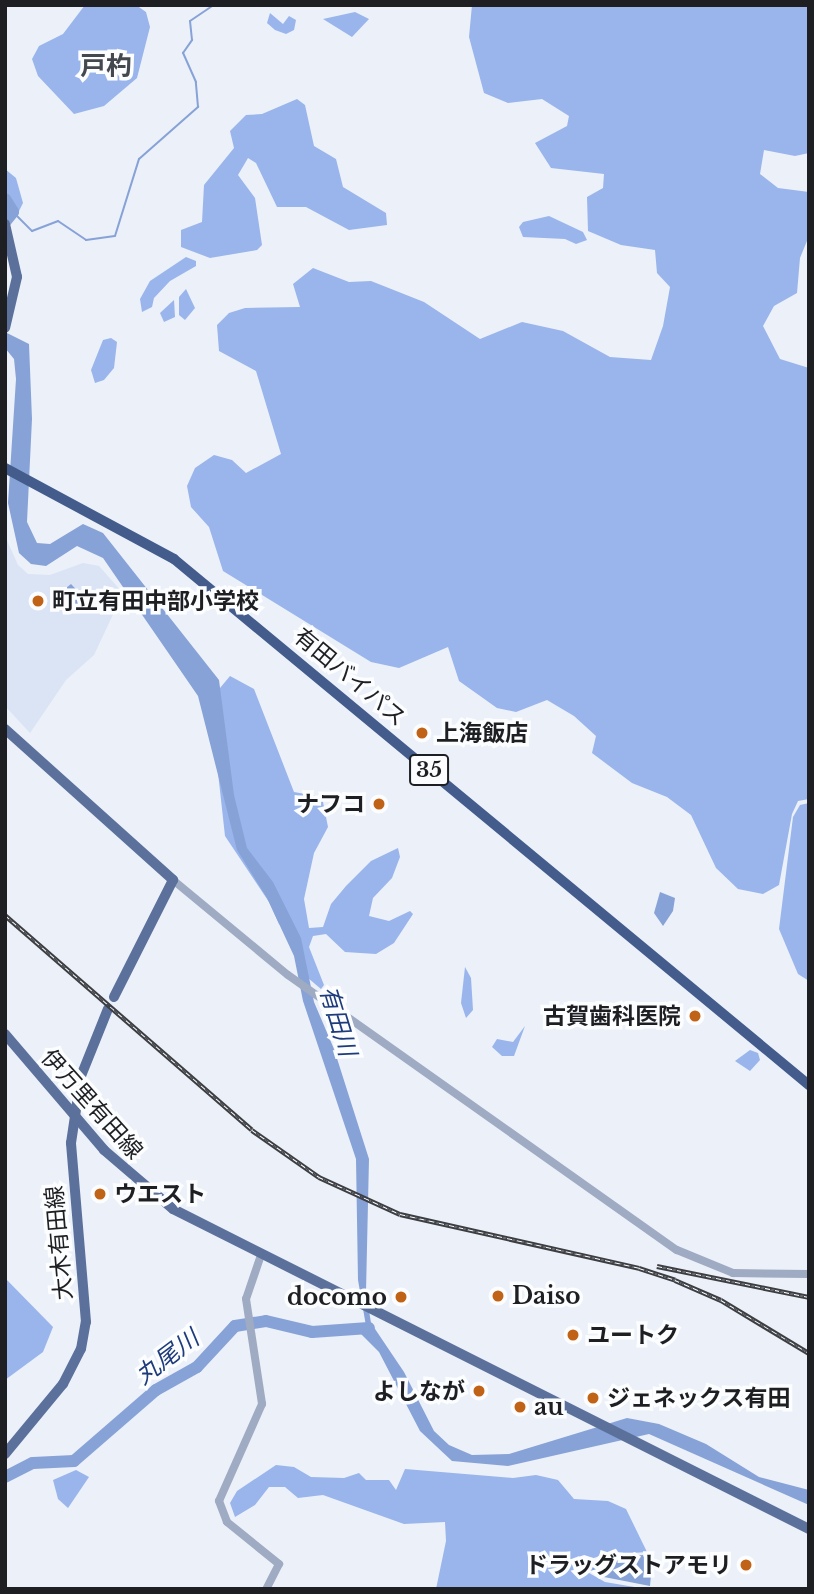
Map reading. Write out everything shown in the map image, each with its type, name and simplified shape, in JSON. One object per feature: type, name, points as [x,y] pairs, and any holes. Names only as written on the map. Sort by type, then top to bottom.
[{"type":"highway","name":"有田バイパス","points":[[5,468],[174,559],[809,1085]]},
{"type":"main road","points":[[5,327],[17,277],[6,226]]},
{"type":"main road","points":[[5,729],[173,880],[114,997]]},
{"type":"main road","name":"大木有田線","points":[[5,1454],[63,1384],[84,1336],[71,1156],[81,1076],[108,1009]]},
{"type":"main road","name":"伊万里有田線","points":[[5,1034],[119,1165],[160,1200],[261,1255],[809,1529]]},
{"type":"street","points":[[173,880],[288,975],[677,1250],[733,1273],[809,1274]]},
{"type":"street","points":[[261,1255],[246,1299],[262,1404],[219,1501],[227,1522],[279,1564],[266,1589]]},
{"type":"shaded area","points":[[85,5],[136,5],[146,12],[150,27],[137,78],[104,106],[74,114],[38,76],[32,59],[39,46],[63,34]]},
{"type":"shaded area","points":[[472,5],[809,5],[809,153],[795,156],[764,150],[760,174],[778,188],[809,192],[809,236],[800,258],[797,293],[774,306],[763,326],[780,359],[809,368],[809,799],[798,801],[792,814],[779,885],[763,894],[738,889],[716,868],[691,815],[667,797],[632,783],[592,753],[596,736],[574,716],[547,700],[516,712],[497,708],[459,681],[448,647],[399,668],[371,662],[223,571],[209,527],[191,507],[187,486],[195,468],[214,455],[232,460],[246,473],[281,454],[256,371],[219,351],[217,325],[229,313],[245,308],[300,307],[293,284],[313,268],[349,282],[371,281],[424,302],[480,339],[522,322],[563,331],[610,357],[651,360],[663,326],[670,287],[657,273],[655,250],[621,245],[588,231],[587,197],[603,188],[604,174],[551,168],[535,143],[567,126],[569,116],[542,99],[508,103],[484,93],[469,37]]},
{"type":"shaded area","points":[[355,12],[369,19],[352,37],[323,19]]},
{"type":"shaded area","points":[[270,13],[283,24],[289,16],[296,20],[294,30],[286,34],[275,30],[267,23]]},
{"type":"shaded area","points":[[297,99],[305,105],[314,146],[336,159],[343,187],[386,213],[387,225],[349,230],[306,207],[277,207],[256,163],[248,158],[238,175],[255,198],[262,245],[257,250],[210,258],[181,247],[181,230],[202,222],[204,185],[234,148],[230,131],[246,115],[262,114]]},
{"type":"shaded area","points":[[5,169],[16,178],[23,203],[19,211],[5,191]]},
{"type":"shaded area","points":[[549,216],[583,232],[587,240],[576,244],[565,239],[523,237],[519,227],[523,222]]},
{"type":"shaded area","points":[[186,257],[196,261],[196,266],[170,281],[154,298],[152,307],[142,312],[140,299],[150,281]]},
{"type":"shaded area","points":[[186,289],[195,308],[185,320],[179,315],[179,297]]},
{"type":"shaded area","points":[[174,300],[175,317],[164,322],[160,313]]},
{"type":"shaded area","name":"有田川","points":[[5,332],[29,344],[32,419],[27,522],[37,543],[50,544],[83,524],[103,533],[219,680],[234,795],[247,848],[273,882],[301,938],[314,1002],[334,1049],[369,1159],[366,1292],[371,1323],[404,1372],[434,1431],[449,1445],[472,1455],[509,1454],[627,1418],[659,1424],[706,1444],[759,1477],[809,1490],[809,1505],[649,1434],[508,1466],[452,1461],[420,1431],[379,1352],[360,1333],[366,1326],[358,1280],[356,1159],[303,1001],[294,956],[267,898],[237,850],[198,696],[103,558],[77,546],[46,566],[31,564],[19,553],[8,503],[16,379],[14,359],[5,348]]},
{"type":"shaded area","points":[[111,338],[117,342],[114,368],[104,380],[95,383],[91,370],[103,340]]},
{"type":"shaded area","points":[[5,536],[18,565],[28,574],[50,575],[83,563],[99,566],[123,593],[94,655],[66,680],[30,733],[5,706]]},
{"type":"shaded area","points":[[71,584],[87,601],[77,610],[61,592]]},
{"type":"shaded area","points":[[230,676],[254,689],[294,792],[322,797],[328,827],[314,853],[304,899],[309,928],[323,927],[331,904],[346,886],[371,861],[398,848],[400,857],[392,878],[373,898],[369,916],[389,921],[410,911],[413,914],[394,943],[376,954],[345,952],[326,934],[313,936],[309,947],[324,985],[321,989],[308,978],[292,931],[279,924],[269,902],[225,836],[210,700]]},
{"type":"shaded area","points":[[809,803],[809,981],[798,974],[779,929],[793,817],[800,805]]},
{"type":"shaded area","points":[[660,892],[675,898],[673,911],[663,926],[654,913]]},
{"type":"shaded area","points":[[465,967],[471,978],[473,1010],[466,1018],[461,1003]]},
{"type":"shaded area","points":[[525,1026],[514,1056],[502,1056],[492,1047],[497,1039],[513,1042]]},
{"type":"shaded area","points":[[750,1050],[758,1053],[760,1060],[750,1071],[735,1061]]},
{"type":"shaded area","points":[[5,1278],[53,1327],[43,1352],[5,1380]]},
{"type":"shaded area","points":[[276,1465],[294,1467],[311,1477],[344,1478],[359,1473],[366,1480],[389,1480],[396,1490],[405,1469],[513,1478],[536,1475],[558,1480],[574,1499],[608,1501],[626,1509],[647,1552],[602,1555],[575,1565],[605,1582],[646,1589],[436,1589],[446,1541],[445,1522],[404,1524],[323,1495],[298,1498],[285,1487],[269,1487],[255,1505],[235,1517],[230,1503],[237,1491]]},
{"type":"shaded area","points":[[76,1470],[89,1477],[68,1508],[58,1499],[53,1480]]},
{"type":"shaded area","points":[[643,1555],[651,1575],[650,1586],[604,1577],[582,1567],[604,1558]]},
{"type":"waterway","points":[[13,212],[32,231],[58,221],[86,240],[115,236],[139,159],[198,107],[196,82],[183,53],[192,40],[190,21],[214,5]]},
{"type":"waterway","points":[[5,199],[13,212],[5,222]]},
{"type":"waterway","name":"丸尾川","points":[[5,1477],[33,1463],[74,1461],[156,1390],[197,1367],[235,1326],[266,1321],[312,1332],[369,1328]]},
{"type":"railway","points":[[5,915],[252,1130],[319,1177],[400,1214],[639,1268],[675,1280],[721,1300],[809,1353]]},
{"type":"railway","points":[[657,1266],[809,1297]]},
{"type":"place","name":"町立有田中部小学校","points":[[38,601]]},
{"type":"place","name":"上海飯店","points":[[422,733]]},
{"type":"place","name":"ナフコ","points":[[379,804]]},
{"type":"place","name":"古賀歯科医院","points":[[695,1016]]},
{"type":"place","name":"ウエスト","points":[[100,1194]]},
{"type":"place","name":"Daiso","points":[[498,1296]]},
{"type":"place","name":"docomo","points":[[401,1297]]},
{"type":"place","name":"ユートク","points":[[573,1335]]},
{"type":"place","name":"よしなが","points":[[479,1391]]},
{"type":"place","name":"ジェネックス有田","points":[[593,1398]]},
{"type":"place","name":"au","points":[[520,1407]]},
{"type":"place","name":"ドラッグストアモリ","points":[[746,1565]]},
{"type":"district","name":"戸杓","points":[[106,67]]}]
